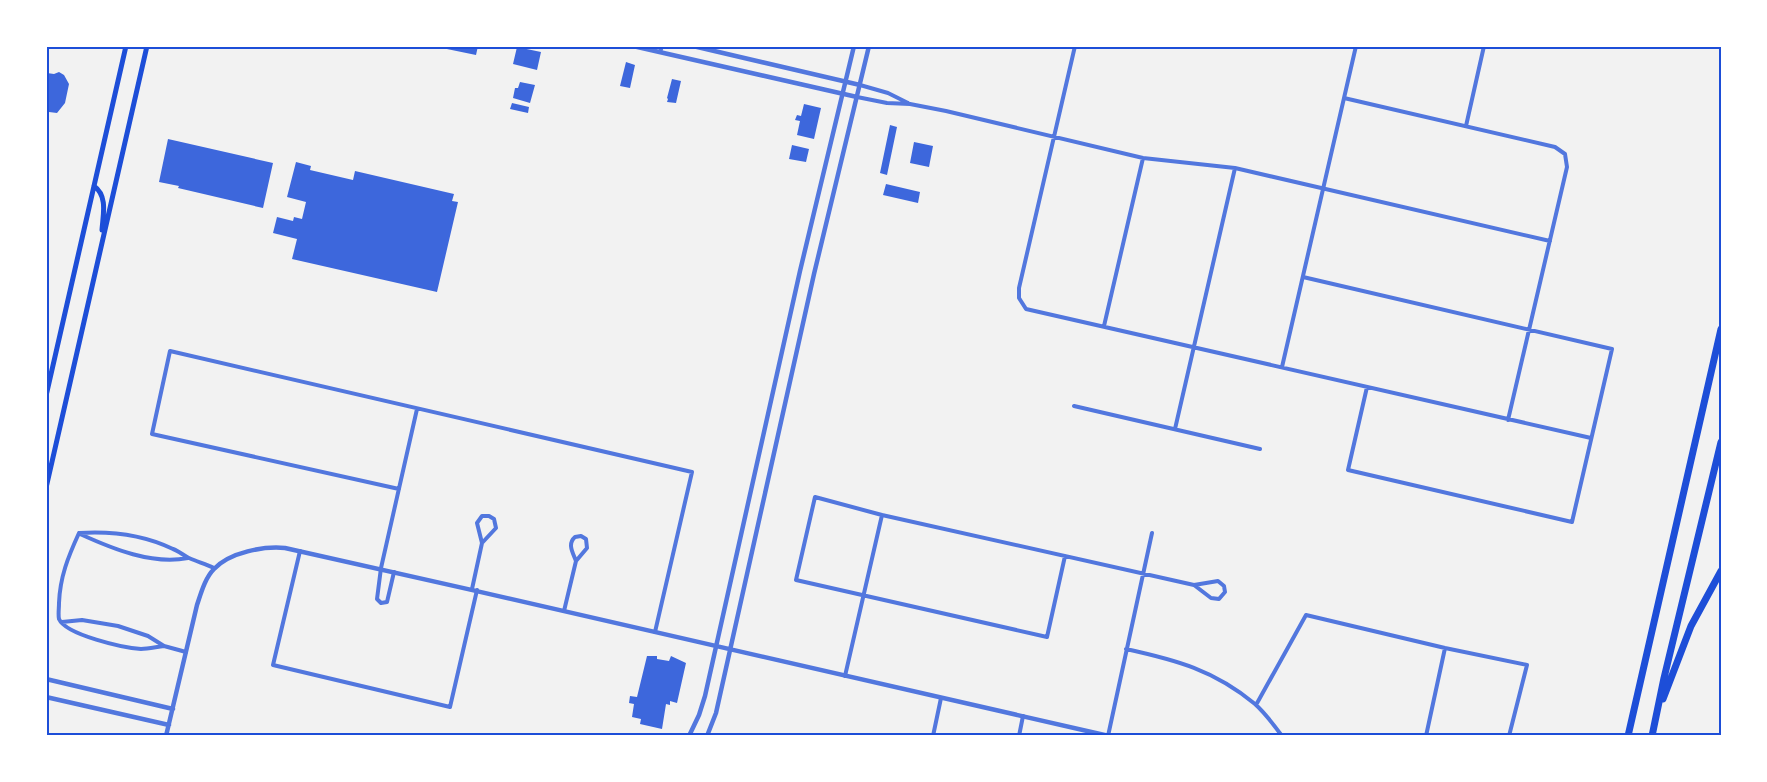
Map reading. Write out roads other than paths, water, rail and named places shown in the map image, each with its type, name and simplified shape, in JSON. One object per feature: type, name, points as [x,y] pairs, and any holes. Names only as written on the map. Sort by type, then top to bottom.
[{"type":"highway","points":[[1628,736],[1721,330]]},
{"type":"highway","points":[[1652,736],[1721,442]]},
{"type":"highway","points":[[1654,723],[1683,644],[1706,596],[1721,571]]},
{"type":"main road","points":[[46,396],[126,46]]},
{"type":"main road","points":[[46,488],[147,46]]},
{"type":"main road","points":[[94,186],[102,195],[104,204],[100,250]]},
{"type":"street","points":[[633,46],[857,97],[887,103],[910,104],[1142,158],[1235,168],[1550,241]]},
{"type":"street","points":[[660,52],[662,46]]},
{"type":"street","points":[[693,46],[860,85],[888,93],[910,104]]},
{"type":"street","points":[[689,736],[699,715],[854,46]]},
{"type":"street","points":[[707,736],[716,713],[814,274],[869,46]]},
{"type":"street","points":[[1075,46],[1019,288],[1019,298],[1026,309],[1591,438]]},
{"type":"street","points":[[1282,367],[1356,46]]},
{"type":"street","points":[[1466,126],[1484,46]]},
{"type":"street","points":[[1344,98],[1555,147],[1565,154],[1567,167],[1508,420]]},
{"type":"street","points":[[1104,326],[1142,158]]},
{"type":"street","points":[[1174,429],[1235,168]]},
{"type":"street","points":[[1303,277],[1612,348],[1572,522],[1348,470],[1367,387]]},
{"type":"street","points":[[399,489],[152,434],[170,352],[692,472],[654,632]]},
{"type":"street","points":[[1074,406],[1260,449]]},
{"type":"street","points":[[394,572],[387,602],[381,603],[377,599],[381,568],[417,409]]},
{"type":"street","points":[[1066,556],[1047,637],[796,580],[815,498],[882,515],[1066,556],[1194,585],[1218,581],[1224,586],[1225,592],[1222,597],[1214,599],[1194,585]]},
{"type":"street","points":[[845,676],[882,515]]},
{"type":"street","points":[[300,551],[273,665],[450,707],[482,543],[477,523],[480,518],[488,516],[494,519],[496,528],[482,543]]},
{"type":"street","points":[[79,534],[101,532],[125,535],[166,546],[188,558],[214,568]]},
{"type":"street","points":[[166,736],[202,590],[214,568],[257,548],[278,547],[381,568],[1108,736],[1152,533]]},
{"type":"street","points":[[79,534],[128,553],[174,561],[188,558]]},
{"type":"street","points":[[79,534],[67,557],[63,573],[58,616],[61,622],[74,631],[110,644],[140,649],[164,646]]},
{"type":"street","points":[[564,611],[576,561],[588,545],[586,539],[581,536],[575,537],[570,544],[576,561]]},
{"type":"street","points":[[1256,705],[1306,615],[1445,648],[1527,665],[1509,736]]},
{"type":"street","points":[[61,622],[82,620],[118,626],[148,636],[164,646],[186,652]]},
{"type":"street","points":[[1426,736],[1445,648]]},
{"type":"street","points":[[1126,649],[1170,659],[1206,672],[1235,689],[1256,705],[1282,736]]},
{"type":"street","points":[[46,679],[172,710]]},
{"type":"street","points":[[46,697],[169,725]]},
{"type":"street","points":[[932,736],[941,698]]},
{"type":"street","points":[[1019,736],[1024,716]]}]
